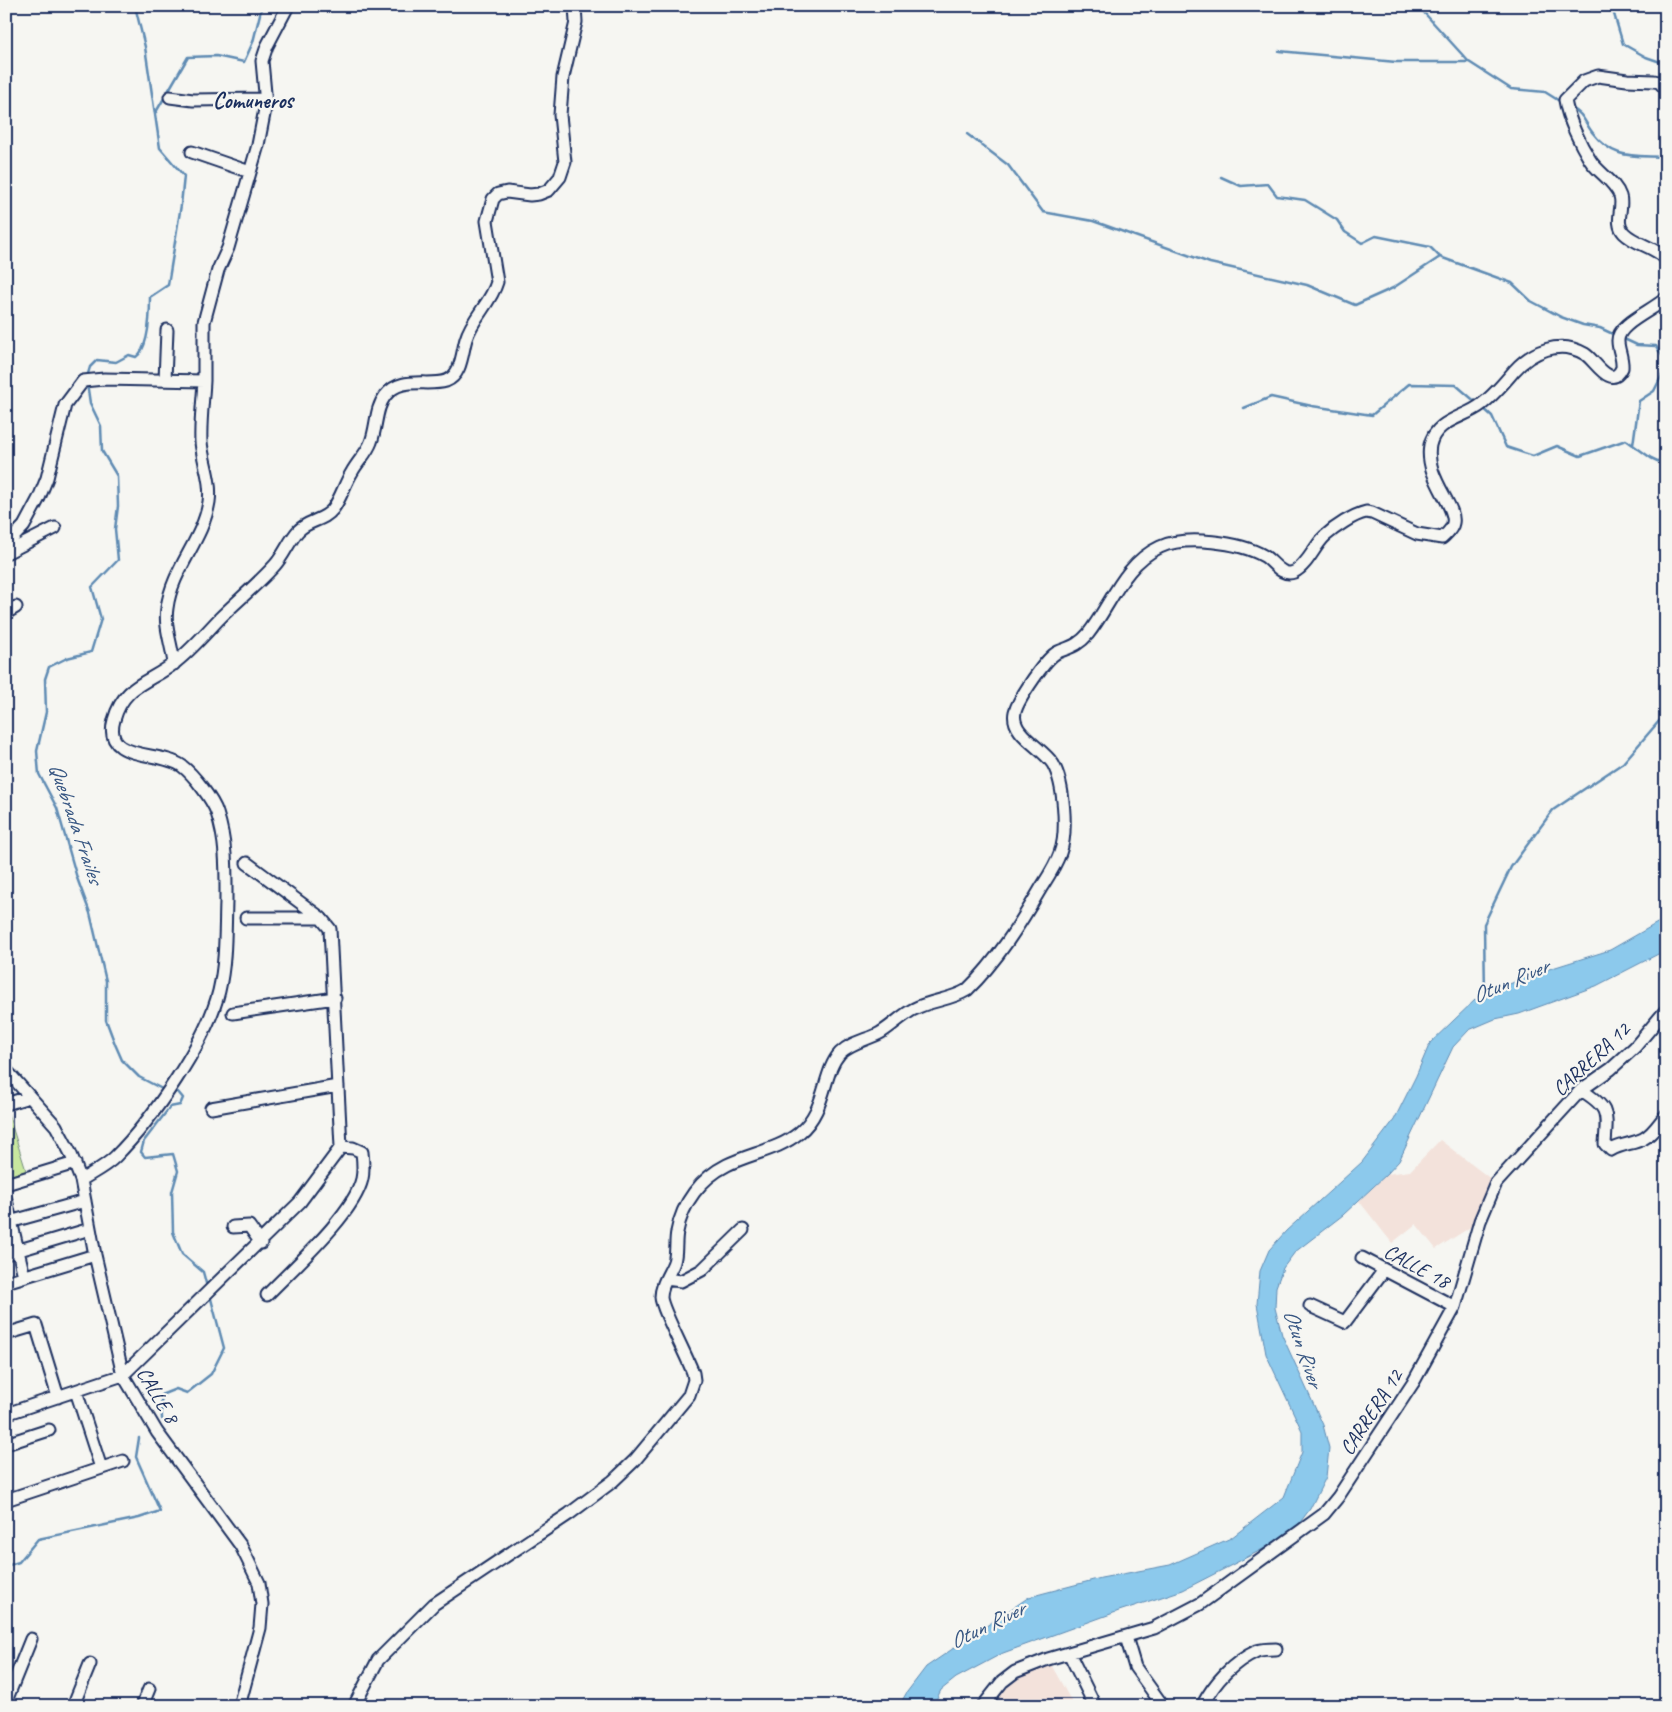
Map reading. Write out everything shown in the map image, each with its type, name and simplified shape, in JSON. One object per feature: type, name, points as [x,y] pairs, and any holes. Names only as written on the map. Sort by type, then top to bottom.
[{"type":"street","points":[[174,664],[166,624],[167,607],[174,581],[204,519],[209,503],[210,484],[202,443],[204,322],[218,270],[228,248],[258,145],[265,99],[262,60],[266,46],[288,6]]},
{"type":"street","points":[[80,1180],[114,1159],[155,1109],[175,1080],[212,1014],[225,964],[227,857],[217,810],[210,798],[181,765],[165,759],[121,750],[115,742],[112,733],[115,716],[128,692],[174,664],[198,643],[277,563],[298,531],[306,524],[322,519],[333,509],[351,472],[372,441],[378,413],[385,396],[403,384],[448,380],[455,374],[460,365],[471,325],[494,290],[497,282],[487,221],[493,199],[498,194],[506,192],[530,195],[540,194],[549,190],[560,177],[566,162],[560,115],[563,77],[576,22],[575,6]]},
{"type":"street","points":[[1666,89],[1659,82],[1654,81],[1598,76],[1584,81],[1566,105],[1591,161],[1620,196],[1620,226],[1623,232],[1658,250],[1666,259]]},
{"type":"street","points":[[170,97],[193,100],[265,99]]},
{"type":"street","points":[[192,152],[250,172]]},
{"type":"street","points":[[354,1706],[378,1660],[434,1604],[569,1514],[613,1482],[657,1435],[689,1395],[694,1380],[693,1373],[661,1298],[666,1279],[674,1261],[677,1231],[688,1198],[700,1185],[726,1166],[776,1148],[800,1132],[816,1113],[833,1066],[840,1054],[852,1044],[880,1033],[915,1008],[958,996],[967,990],[1020,925],[1061,852],[1064,822],[1059,779],[1053,765],[1034,743],[1020,733],[1015,725],[1015,712],[1044,662],[1057,652],[1072,649],[1086,636],[1116,588],[1136,563],[1159,547],[1184,540],[1239,546],[1264,556],[1281,570],[1288,572],[1299,568],[1325,536],[1366,512],[1372,513],[1416,534],[1442,538],[1450,531],[1454,522],[1452,513],[1431,469],[1430,444],[1434,434],[1444,424],[1480,406],[1522,362],[1551,348],[1572,348],[1587,355],[1603,373],[1610,376],[1616,375],[1620,372],[1622,362],[1618,340],[1621,328],[1666,298]]},
{"type":"street","points":[[165,380],[167,330]]},
{"type":"street","points":[[6,545],[24,526],[39,498],[47,478],[65,405],[85,380],[104,378],[204,381]]},
{"type":"street","points":[[6,552],[55,528]]},
{"type":"street","points":[[7,1410],[58,1397],[123,1376],[261,1243],[300,1202],[341,1148],[335,998],[330,929],[321,918],[247,863]]},
{"type":"street","points":[[246,918],[321,918]]},
{"type":"street","points":[[233,1013],[335,998]]},
{"type":"street","name":"CARRERA 12","points":[[983,1706],[1002,1682],[1015,1672],[1069,1653],[1154,1628],[1200,1604],[1324,1514],[1338,1497],[1413,1383],[1455,1307],[1480,1221],[1496,1183],[1581,1090],[1611,1069],[1635,1047],[1666,1010]]},
{"type":"street","name":"CALLE 8","points":[[6,1070],[56,1126],[74,1163],[85,1200],[95,1255],[123,1376],[157,1432],[241,1546],[259,1583],[262,1604],[260,1628],[241,1704]]},
{"type":"street","points":[[212,1108],[338,1086]]},
{"type":"street","points":[[1581,1090],[1598,1100],[1606,1111],[1605,1144],[1611,1150],[1620,1145],[1642,1139],[1653,1131],[1666,1115]]},
{"type":"street","points":[[6,1104],[30,1097]]},
{"type":"street","points":[[267,1294],[350,1206],[362,1180],[364,1163],[362,1152],[353,1148],[341,1148]]},
{"type":"street","points":[[6,1184],[74,1163]]},
{"type":"street","points":[[6,1200],[9,1222],[24,1276]]},
{"type":"street","points":[[9,1222],[85,1200]]},
{"type":"street","points":[[233,1227],[254,1224],[261,1243]]},
{"type":"street","points":[[6,1254],[90,1229]]},
{"type":"street","points":[[666,1279],[681,1281],[702,1270],[743,1230]]},
{"type":"street","points":[[6,1282],[95,1255]]},
{"type":"street","name":"CALLE 18","points":[[1362,1258],[1455,1307]]},
{"type":"street","points":[[1310,1306],[1345,1322],[1384,1270]]},
{"type":"street","points":[[6,1334],[36,1325],[58,1397]]},
{"type":"street","points":[[76,1391],[101,1468]]},
{"type":"street","points":[[6,1444],[49,1430]]},
{"type":"street","points":[[6,1500],[123,1461]]},
{"type":"street","points":[[1126,1637],[1135,1667],[1163,1706]]},
{"type":"street","points":[[6,1701],[32,1639]]},
{"type":"street","points":[[1202,1706],[1210,1690],[1232,1667],[1258,1650],[1276,1649]]},
{"type":"street","points":[[1069,1653],[1095,1706]]},
{"type":"street","points":[[73,1706],[90,1664]]},
{"type":"street","points":[[142,1706],[149,1689]]},
{"type":"shaded area","points":[[1440,1140],[1496,1183],[1480,1221],[1436,1249],[1416,1224],[1392,1243],[1359,1201],[1387,1174],[1410,1171]]},
{"type":"shaded area","points":[[1048,1659],[1074,1706],[983,1706],[1002,1682]]},
{"type":"green space","points":[[6,1107],[28,1177],[6,1184]]},
{"type":"water","points":[[1666,918],[1666,950],[1596,986],[1519,1014],[1495,1019],[1469,1030],[1453,1047],[1399,1161],[1343,1215],[1295,1252],[1283,1268],[1276,1287],[1275,1308],[1282,1335],[1323,1425],[1329,1448],[1326,1477],[1310,1509],[1295,1529],[1263,1549],[1183,1590],[1003,1653],[956,1678],[941,1690],[933,1706],[899,1706],[926,1667],[1029,1597],[1101,1578],[1170,1565],[1231,1538],[1284,1497],[1302,1452],[1302,1431],[1266,1354],[1257,1304],[1260,1271],[1269,1250],[1286,1231],[1362,1162],[1394,1120],[1430,1043],[1476,999],[1530,975],[1610,950]]},
{"type":"waterway","name":"Quebrada Frailes","points":[[87,377],[90,367],[97,360],[116,362],[129,355],[136,357],[144,346],[148,329],[150,297],[168,285],[181,205],[184,176],[160,148],[145,47],[135,6]]},
{"type":"waterway","name":"Quebrada Frailes","points":[[156,112],[188,57],[216,56],[244,62],[253,42],[262,6]]},
{"type":"waterway","points":[[1418,6],[1469,62]]},
{"type":"waterway","points":[[1610,6],[1623,44],[1646,57],[1666,64]]},
{"type":"waterway","points":[[1279,51],[1396,62],[1469,62],[1511,89],[1545,92],[1561,102]]},
{"type":"waterway","points":[[1570,107],[1581,115],[1592,132],[1608,148],[1626,155],[1666,157]]},
{"type":"waterway","points":[[967,134],[1008,165],[1043,212],[1093,221],[1210,263],[1307,285],[1355,305],[1393,288],[1440,257],[1512,283],[1531,301],[1561,317],[1583,325],[1600,328],[1615,335]]},
{"type":"waterway","points":[[1221,177],[1241,186],[1268,184],[1277,196],[1305,200],[1337,220],[1345,232],[1362,243],[1376,236],[1430,247],[1440,257]]},
{"type":"waterway","points":[[1622,338],[1637,345],[1656,346],[1666,362]]},
{"type":"waterway","points":[[1633,445],[1639,401],[1654,391],[1666,367]]},
{"type":"waterway","name":"Quebrada Frailes","points":[[87,383],[90,403],[101,426],[102,451],[117,476],[118,506],[115,529],[118,560],[92,587],[101,619],[91,652],[67,658],[49,667],[45,679],[46,712],[37,751],[39,774],[57,808],[77,878],[90,913],[106,981],[106,1020],[115,1044],[122,1060],[139,1077],[164,1090]]},
{"type":"waterway","points":[[1244,408],[1271,397],[1312,406],[1372,415],[1409,384],[1456,385],[1478,404]]},
{"type":"waterway","points":[[1482,407],[1492,416],[1506,447],[1533,456],[1557,446],[1580,456],[1626,440],[1651,458],[1666,465]]},
{"type":"waterway","name":"Otun River","points":[[1485,998],[1484,924],[1511,867],[1553,810],[1623,763],[1666,713]]},
{"type":"waterway","name":"Quebrada Frailes","points":[[172,1092],[178,1092],[183,1098],[180,1105],[170,1107],[144,1141],[141,1152],[145,1157],[173,1154],[178,1171],[172,1192],[173,1232],[182,1254],[203,1272],[207,1287]]},
{"type":"waterway","name":"Quebrada Frailes","points":[[162,1419],[161,1395],[176,1389],[187,1393],[211,1374],[224,1348],[210,1295]]},
{"type":"waterway","name":"Quebrada Frailes","points":[[6,1566],[19,1562],[38,1539],[139,1518],[160,1511],[136,1457],[139,1438]]},
{"type":"district","name":"Comuneros","points":[[253,101]]}]
